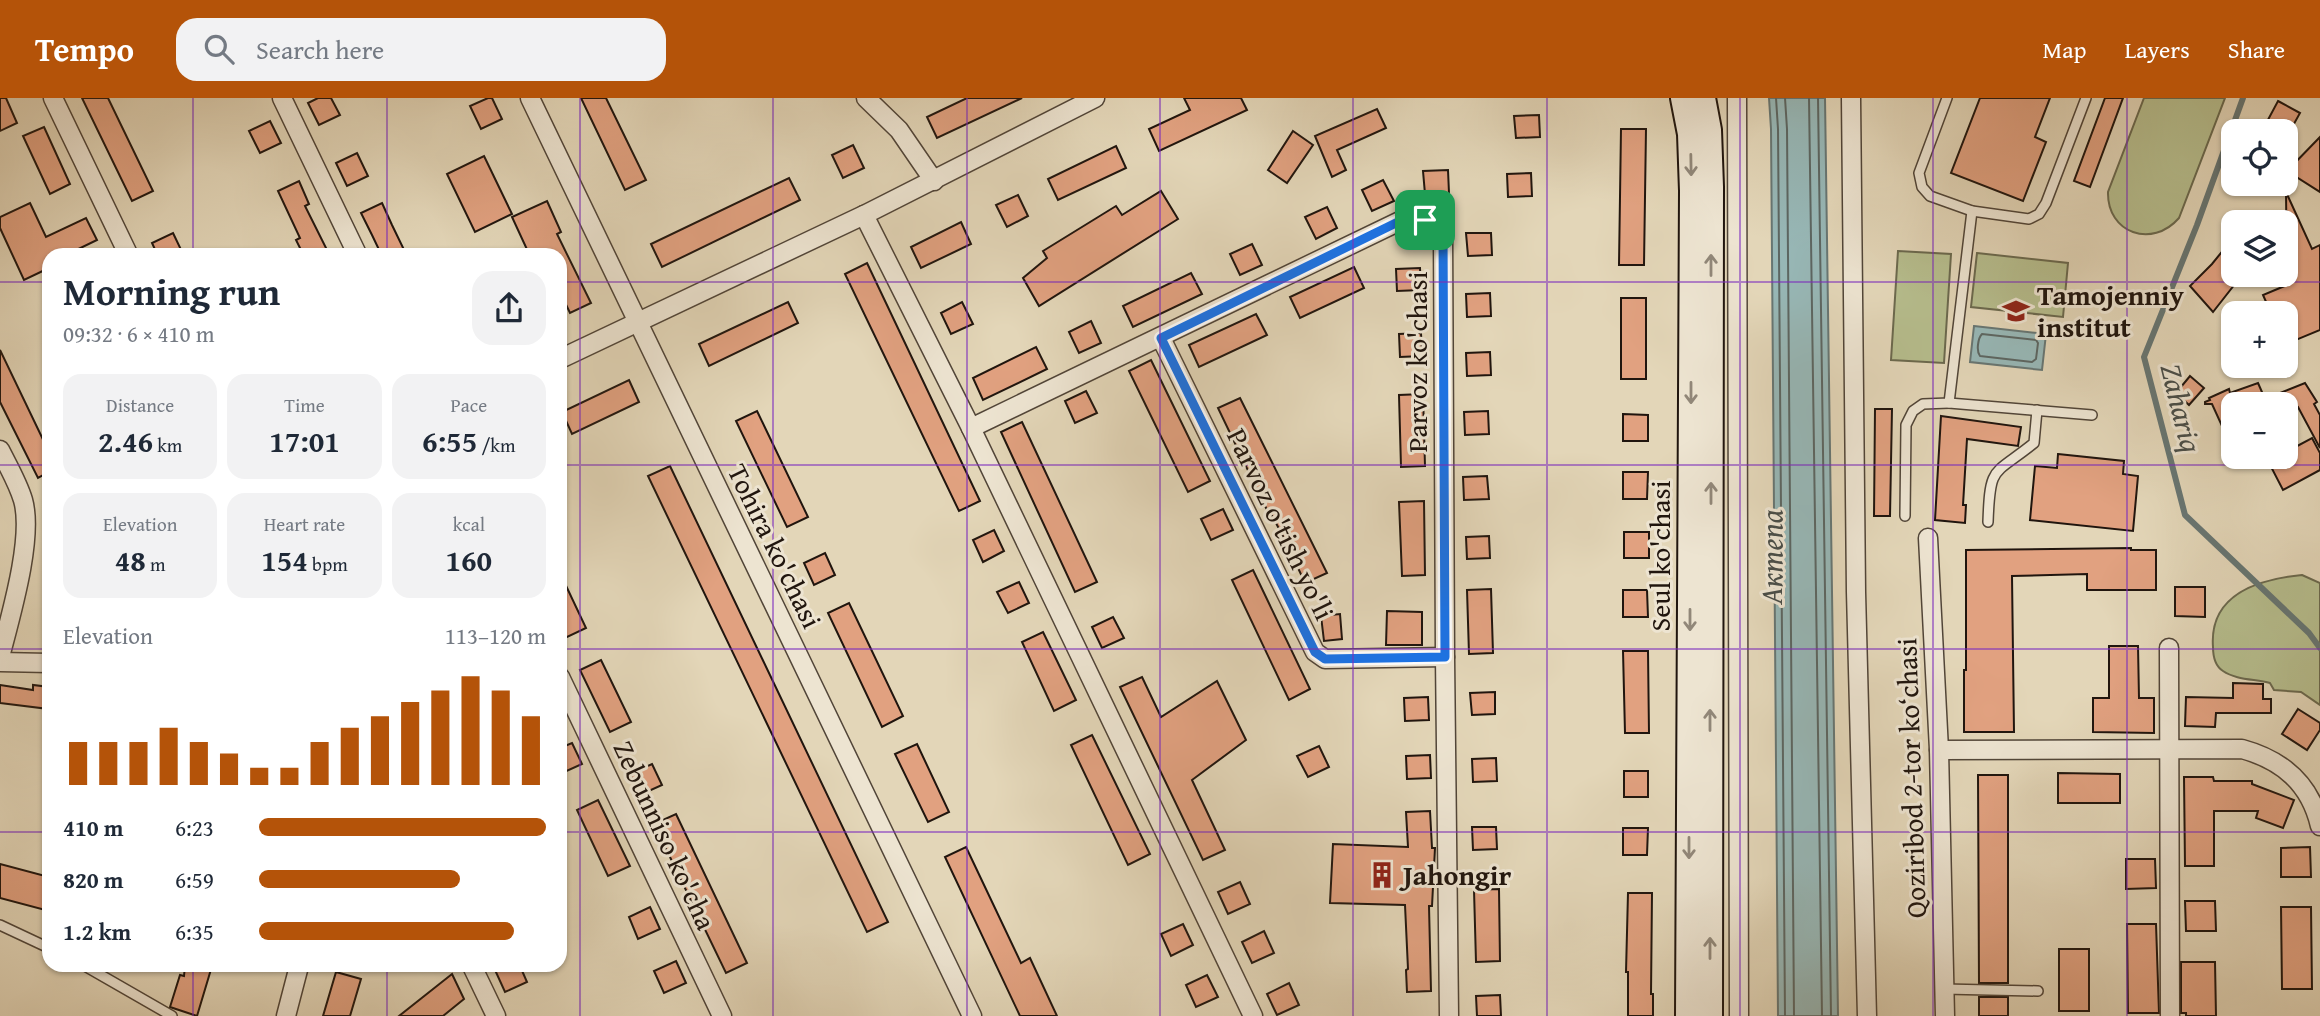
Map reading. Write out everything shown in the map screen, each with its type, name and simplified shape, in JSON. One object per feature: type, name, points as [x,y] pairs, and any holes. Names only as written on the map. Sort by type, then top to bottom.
[{"type":"main road","name":"Seul ko'chasi","points":[[1683,98],[1690,134],[1692,191],[1688,1016]]},
{"type":"main road","name":"Seul ko'chasi","points":[[1703,98],[1709,130],[1711,187],[1710,1016]]},
{"type":"street","points":[[53,98],[125,248]]},
{"type":"street","points":[[282,98],[354,248]]},
{"type":"street","name":"Tohira ko'chasi","points":[[530,98],[972,1016]]},
{"type":"street","points":[[866,98],[899,130],[933,181]]},
{"type":"street","points":[[567,356],[864,215],[1095,98]]},
{"type":"street","points":[[1737,98],[1740,1016]]},
{"type":"street","points":[[1851,98],[1856,592],[1867,1016]]},
{"type":"street","points":[[864,215],[971,428],[1253,1016]]},
{"type":"street","name":"Parvoz ko'chasi","points":[[971,428],[1402,220],[1436,223],[1443,232],[1449,1016]]},
{"type":"street","name":"Parvoz o'tish yo'li","points":[[1161,338],[1315,652],[1325,659],[1445,657]]},
{"type":"street","points":[[0,450],[24,501],[26,523],[20,574],[0,657]]},
{"type":"street","name":"Qoziribod 2-tor ko‘chasi","points":[[1928,538],[1939,750],[1945,1016]]},
{"type":"street","points":[[2169,648],[2170,1016]]},
{"type":"street","points":[[0,662],[42,663]]},
{"type":"street","name":"Zebunniso ko'cha","points":[[567,692],[722,1016]]},
{"type":"street","points":[[1939,750],[2242,749],[2260,754],[2291,773],[2304,787],[2320,826]]},
{"type":"street","points":[[286,1016],[297,972]]},
{"type":"street","points":[[475,972],[496,1016]]},
{"type":"lane","points":[[1947,98],[1919,173],[1922,187],[1930,196],[1972,211],[2029,219],[2039,214],[2046,203],[2086,98]]},
{"type":"lane","points":[[1949,403],[1972,211]]},
{"type":"lane","points":[[1905,516],[1906,425],[1913,411],[1923,404],[1949,403],[2092,415]]},
{"type":"lane","points":[[1988,522],[1993,474],[2034,443],[2037,410]]},
{"type":"lane","points":[[0,925],[42,945]]},
{"type":"lane","points":[[95,972],[172,1016]]},
{"type":"lane","points":[[1944,989],[2038,991]]},
{"type":"green space","points":[[2144,98],[2225,98],[2179,218],[2156,233],[2144,234],[2133,232],[2115,218],[2108,192]]},
{"type":"green space","points":[[1898,251],[1951,254],[1944,363],[1891,360]]},
{"type":"green space","points":[[1977,253],[2068,263],[2063,317],[1971,307]]},
{"type":"green space","points":[[2302,575],[2320,583],[2320,705],[2301,692],[2274,690],[2270,683],[2228,674],[2218,666],[2213,653],[2214,629],[2219,614],[2228,602],[2240,593],[2269,580]]},
{"type":"water","name":"Актепа","points":[[1769,98],[1825,98],[1838,1016],[1778,1016]]},
{"type":"water","points":[[1974,326],[2046,334],[2042,370],[1970,362]]},
{"type":"building","points":[[0,98],[6,98],[17,123],[0,131]]},
{"type":"building","points":[[82,98],[108,98],[153,191],[132,201]]},
{"type":"building","points":[[318,98],[331,98],[340,115],[319,125],[308,103]]},
{"type":"building","points":[[492,98],[502,119],[481,129],[470,106]]},
{"type":"building","points":[[581,98],[606,98],[646,180],[625,190]]},
{"type":"building","points":[[967,98],[1022,98],[937,138],[927,117]]},
{"type":"building","points":[[1184,98],[1241,98],[1247,110],[1159,151],[1149,129],[1190,110]]},
{"type":"building","points":[[1980,98],[2050,98],[2035,137],[2046,142],[2023,201],[1951,173]]},
{"type":"building","points":[[2105,98],[2123,98],[2090,187],[2074,181]]},
{"type":"building","points":[[2278,101],[2300,113],[2297,119],[2268,119]]},
{"type":"building","points":[[1377,109],[1386,128],[1337,150],[1346,170],[1332,177],[1315,136]]},
{"type":"building","points":[[1539,115],[1540,137],[1516,138],[1514,116]]},
{"type":"building","points":[[270,121],[281,143],[260,153],[249,131]]},
{"type":"building","points":[[44,127],[70,184],[50,194],[23,136]]},
{"type":"building","points":[[1621,129],[1646,129],[1644,265],[1619,265]]},
{"type":"building","points":[[1293,131],[1313,145],[1287,183],[1268,170]]},
{"type":"building","points":[[2320,137],[2320,192],[2298,178],[2298,160]]},
{"type":"building","points":[[853,145],[864,168],[843,178],[832,155]]},
{"type":"building","points":[[1116,146],[1126,168],[1058,200],[1048,179]]},
{"type":"building","points":[[357,153],[368,176],[347,186],[336,163]]},
{"type":"building","points":[[484,156],[512,214],[475,232],[447,174]]},
{"type":"building","points":[[1448,170],[1449,193],[1425,194],[1423,171]]},
{"type":"building","points":[[1531,173],[1532,196],[1508,197],[1507,174]]},
{"type":"building","points":[[789,178],[800,200],[662,267],[651,244]]},
{"type":"building","points":[[1383,180],[1394,201],[1372,211],[1362,190]]},
{"type":"building","points":[[299,181],[309,204],[305,206],[326,248],[300,248],[296,240],[300,238],[278,191]]},
{"type":"building","points":[[1161,191],[1178,219],[1039,306],[1023,278],[1047,258],[1043,251],[1116,206],[1122,215]]},
{"type":"building","points":[[1018,195],[1028,216],[1007,227],[996,205]]},
{"type":"building","points":[[2286,196],[2288,196],[2294,210],[2286,210]]},
{"type":"building","points":[[547,201],[561,232],[557,234],[564,248],[526,248],[512,217]]},
{"type":"building","points":[[30,203],[46,237],[86,218],[97,240],[80,248],[42,248],[42,271],[24,280],[0,228],[0,217]]},
{"type":"building","points":[[382,203],[403,248],[378,248],[361,213]]},
{"type":"building","points":[[1327,207],[1337,228],[1316,239],[1305,217]]},
{"type":"building","points":[[2298,218],[2312,249],[2320,245],[2320,330],[2298,339],[2298,301],[2266,301],[2263,295],[2282,287],[2298,287]]},
{"type":"building","points":[[961,222],[971,244],[921,268],[911,247]]},
{"type":"building","points":[[173,233],[180,248],[154,248],[152,243]]},
{"type":"building","points":[[1466,233],[1491,233],[1492,255],[1468,256]]},
{"type":"building","points":[[1252,244],[1262,265],[1240,275],[1230,254]]},
{"type":"building","points":[[2221,253],[2221,287],[2233,287],[2213,312],[2190,286]]},
{"type":"building","points":[[567,254],[591,303],[570,313],[567,307]]},
{"type":"building","points":[[867,263],[980,501],[959,511],[845,274]]},
{"type":"building","points":[[1354,267],[1364,288],[1300,318],[1290,297]]},
{"type":"building","points":[[1420,268],[1421,290],[1397,291],[1396,269]]},
{"type":"building","points":[[1191,273],[1202,294],[1133,327],[1123,306]]},
{"type":"building","points":[[1490,293],[1491,316],[1467,317],[1466,294]]},
{"type":"building","points":[[1621,298],[1646,298],[1646,379],[1621,379]]},
{"type":"building","points":[[788,302],[798,323],[709,366],[699,344]]},
{"type":"building","points":[[962,302],[973,324],[951,334],[941,313]]},
{"type":"building","points":[[1256,314],[1267,335],[1199,367],[1189,345]]},
{"type":"building","points":[[1091,321],[1101,343],[1079,353],[1069,332]]},
{"type":"building","points":[[1421,333],[1422,356],[1400,357],[1399,334]]},
{"type":"building","points":[[1036,347],[1047,369],[983,400],[973,378]]},
{"type":"building","points":[[0,350],[42,437],[42,476],[38,478],[0,402]]},
{"type":"building","points":[[1490,352],[1491,375],[1467,376],[1466,353]]},
{"type":"building","points":[[1151,360],[1210,481],[1188,492],[1129,371]]},
{"type":"building","points":[[2190,376],[2204,388],[2189,405],[2176,393]]},
{"type":"building","points":[[629,380],[639,402],[572,434],[567,423],[567,410]]},
{"type":"building","points":[[2258,383],[2262,392],[2233,392]]},
{"type":"building","points":[[2305,383],[2317,402],[2314,404],[2320,415],[2320,448],[2298,407],[2298,392],[2282,392]]},
{"type":"building","points":[[1086,391],[1097,413],[1075,423],[1065,401]]},
{"type":"building","points":[[2221,393],[2221,424],[2212,404],[2205,404],[2209,398]]},
{"type":"building","points":[[1423,394],[1425,466],[1401,467],[1399,395]]},
{"type":"building","points":[[1240,398],[1327,573],[1305,583],[1218,408]]},
{"type":"building","points":[[1875,409],[1892,409],[1890,516],[1874,516]]},
{"type":"building","points":[[757,411],[808,517],[787,527],[736,421]]},
{"type":"building","points":[[1488,411],[1489,434],[1465,435],[1464,412]]},
{"type":"building","points":[[1623,414],[1648,415],[1648,441],[1623,441]]},
{"type":"building","points":[[1941,416],[2021,427],[2018,446],[1967,439],[1963,505],[1966,505],[1965,523],[1935,520]]},
{"type":"building","points":[[1022,422],[1097,582],[1075,592],[1001,432]]},
{"type":"building","points":[[2312,438],[2320,453],[2320,470],[2283,490],[2272,469],[2298,469],[2298,446]]},
{"type":"building","points":[[2058,454],[2124,461],[2123,474],[2138,476],[2133,531],[2030,520],[2035,466],[2057,468]]},
{"type":"building","points":[[670,466],[888,922],[867,932],[648,476]]},
{"type":"building","points":[[1623,472],[1648,472],[1647,499],[1623,499]]},
{"type":"building","points":[[1487,476],[1489,499],[1464,500],[1463,477]]},
{"type":"building","points":[[1424,501],[1425,575],[1402,576],[1399,502]]},
{"type":"building","points":[[1223,509],[1233,530],[1211,540],[1201,519]]},
{"type":"building","points":[[994,530],[1004,551],[983,562],[973,540]]},
{"type":"building","points":[[1624,532],[1649,532],[1649,558],[1624,558]]},
{"type":"building","points":[[1489,536],[1490,558],[1467,559],[1466,537]]},
{"type":"building","points":[[1966,550],[2156,550],[2156,590],[2087,590],[2087,574],[2012,576],[2014,732],[1964,732]]},
{"type":"building","points":[[825,553],[835,575],[814,585],[804,563]]},
{"type":"building","points":[[1253,570],[1310,689],[1289,700],[1232,580]]},
{"type":"building","points":[[1019,582],[1029,603],[1008,613],[997,592]]},
{"type":"building","points":[[2175,587],[2205,587],[2205,617],[2175,616]]},
{"type":"building","points":[[567,588],[586,628],[567,637]]},
{"type":"building","points":[[1491,589],[1493,653],[1469,654],[1467,590]]},
{"type":"building","points":[[1623,590],[1647,590],[1648,617],[1623,617]]},
{"type":"building","points":[[849,603],[903,716],[882,727],[828,613]]},
{"type":"building","points":[[1387,611],[1422,612],[1422,645],[1386,645]]},
{"type":"building","points":[[1340,614],[1342,639],[1324,641],[1321,616]]},
{"type":"building","points":[[1113,617],[1124,638],[1102,648],[1092,627]]},
{"type":"building","points":[[1043,632],[1076,700],[1054,711],[1022,642]]},
{"type":"building","points":[[2109,646],[2138,646],[2139,698],[2154,698],[2154,733],[2093,732],[2093,698],[2109,698]]},
{"type":"building","points":[[1623,651],[1648,651],[1649,733],[1625,733]]},
{"type":"building","points":[[601,660],[631,722],[610,732],[580,670]]},
{"type":"building","points":[[1142,677],[1161,717],[1217,681],[1246,740],[1192,780],[1225,850],[1203,860],[1120,687]]},
{"type":"building","points":[[2233,683],[2263,684],[2263,699],[2271,699],[2271,713],[2216,713],[2215,727],[2185,726],[2186,697],[2233,698]]},
{"type":"building","points":[[0,685],[33,690],[33,685],[42,686],[42,708],[0,703]]},
{"type":"building","points":[[1495,692],[1495,714],[1472,715],[1470,693]]},
{"type":"building","points":[[1428,697],[1429,720],[1405,721],[1404,698]]},
{"type":"building","points":[[2298,709],[2320,723],[2320,730],[2307,750],[2282,734]]},
{"type":"building","points":[[1092,735],[1150,854],[1128,865],[1071,745]]},
{"type":"building","points":[[572,743],[582,764],[567,771],[567,745]]},
{"type":"building","points":[[917,744],[949,812],[928,822],[895,754]]},
{"type":"building","points":[[1319,746],[1329,767],[1308,777],[1297,756]]},
{"type":"building","points":[[1430,755],[1431,778],[1407,779],[1406,756]]},
{"type":"building","points":[[1496,758],[1497,781],[1473,782],[1472,759]]},
{"type":"building","points":[[652,764],[662,785],[640,795],[630,774]]},
{"type":"building","points":[[1624,771],[1648,771],[1648,797],[1624,797]]},
{"type":"building","points":[[2058,773],[2120,774],[2120,803],[2058,803]]},
{"type":"building","points":[[1978,775],[2008,775],[2008,983],[1979,983]]},
{"type":"building","points":[[2184,777],[2213,777],[2214,781],[2252,781],[2252,784],[2294,800],[2283,828],[2256,818],[2258,811],[2214,811],[2214,866],[2185,866]]},
{"type":"building","points":[[598,800],[630,866],[608,876],[577,810]]},
{"type":"building","name":"Jahongir","points":[[1430,811],[1432,848],[1435,848],[1432,906],[1429,906],[1431,991],[1407,992],[1405,905],[1330,903],[1333,844],[1408,847],[1406,812]]},
{"type":"building","points":[[676,814],[747,963],[726,973],[654,824]]},
{"type":"building","points":[[1472,827],[1496,827],[1497,849],[1473,850]]},
{"type":"building","points":[[1623,828],[1648,828],[1647,855],[1623,855]]},
{"type":"building","points":[[966,847],[1021,963],[1030,958],[1057,1016],[1020,1016],[945,857]]},
{"type":"building","points":[[2310,847],[2311,877],[2281,877],[2281,848]]},
{"type":"building","points":[[2126,859],[2155,859],[2156,888],[2126,889]]},
{"type":"building","points":[[0,864],[42,875],[42,909],[0,898]]},
{"type":"building","points":[[1240,882],[1250,904],[1228,914],[1218,892]]},
{"type":"building","points":[[1499,889],[1500,961],[1476,962],[1474,890]]},
{"type":"building","points":[[1628,893],[1652,893],[1653,1016],[1628,1016]]},
{"type":"building","points":[[2185,901],[2215,901],[2216,931],[2186,931]]},
{"type":"building","points":[[650,907],[660,929],[638,939],[629,917]]},
{"type":"building","points":[[2281,907],[2311,907],[2312,989],[2282,989]]},
{"type":"building","points":[[1183,924],[1193,945],[1171,956],[1161,934]]},
{"type":"building","points":[[2127,924],[2156,924],[2159,1013],[2128,1013]]},
{"type":"building","points":[[1264,931],[1274,953],[1252,963],[1242,942]]},
{"type":"building","points":[[2059,949],[2089,949],[2089,1011],[2059,1011]]},
{"type":"building","points":[[676,961],[686,983],[664,993],[654,971]]},
{"type":"building","points":[[2181,962],[2215,962],[2216,1016],[2186,1016],[2186,1013],[2181,1013]]},
{"type":"building","points":[[184,972],[210,972],[197,1016],[170,1007],[180,975],[184,976]]},
{"type":"building","points":[[336,972],[361,979],[350,1016],[323,1016]]},
{"type":"building","points":[[496,972],[523,972],[527,982],[505,992]]},
{"type":"building","points":[[452,974],[464,999],[443,1016],[399,1016]]},
{"type":"building","points":[[1207,975],[1218,997],[1196,1007],[1186,985]]},
{"type":"building","points":[[1289,983],[1299,1005],[1277,1015],[1267,994]]},
{"type":"building","points":[[1500,995],[1501,1016],[1477,1016],[1476,996]]},
{"type":"building","points":[[1979,997],[2008,997],[2008,1016],[1979,1016]]},
{"type":"waterway","name":"Zahariq","points":[[2243,98],[2197,225],[2144,357],[2185,515],[2309,633],[2320,648]]},
{"type":"place","name":"Tamojenniy institut","points":[[2016,311]]},
{"type":"place","name":"Jahongir","points":[[1382,875]]},
{"type":"route","points":[[1402,220],[1425,220],[1436,223],[1443,232],[1445,657],[1325,659],[1315,652],[1161,338],[1402,220]]}]
